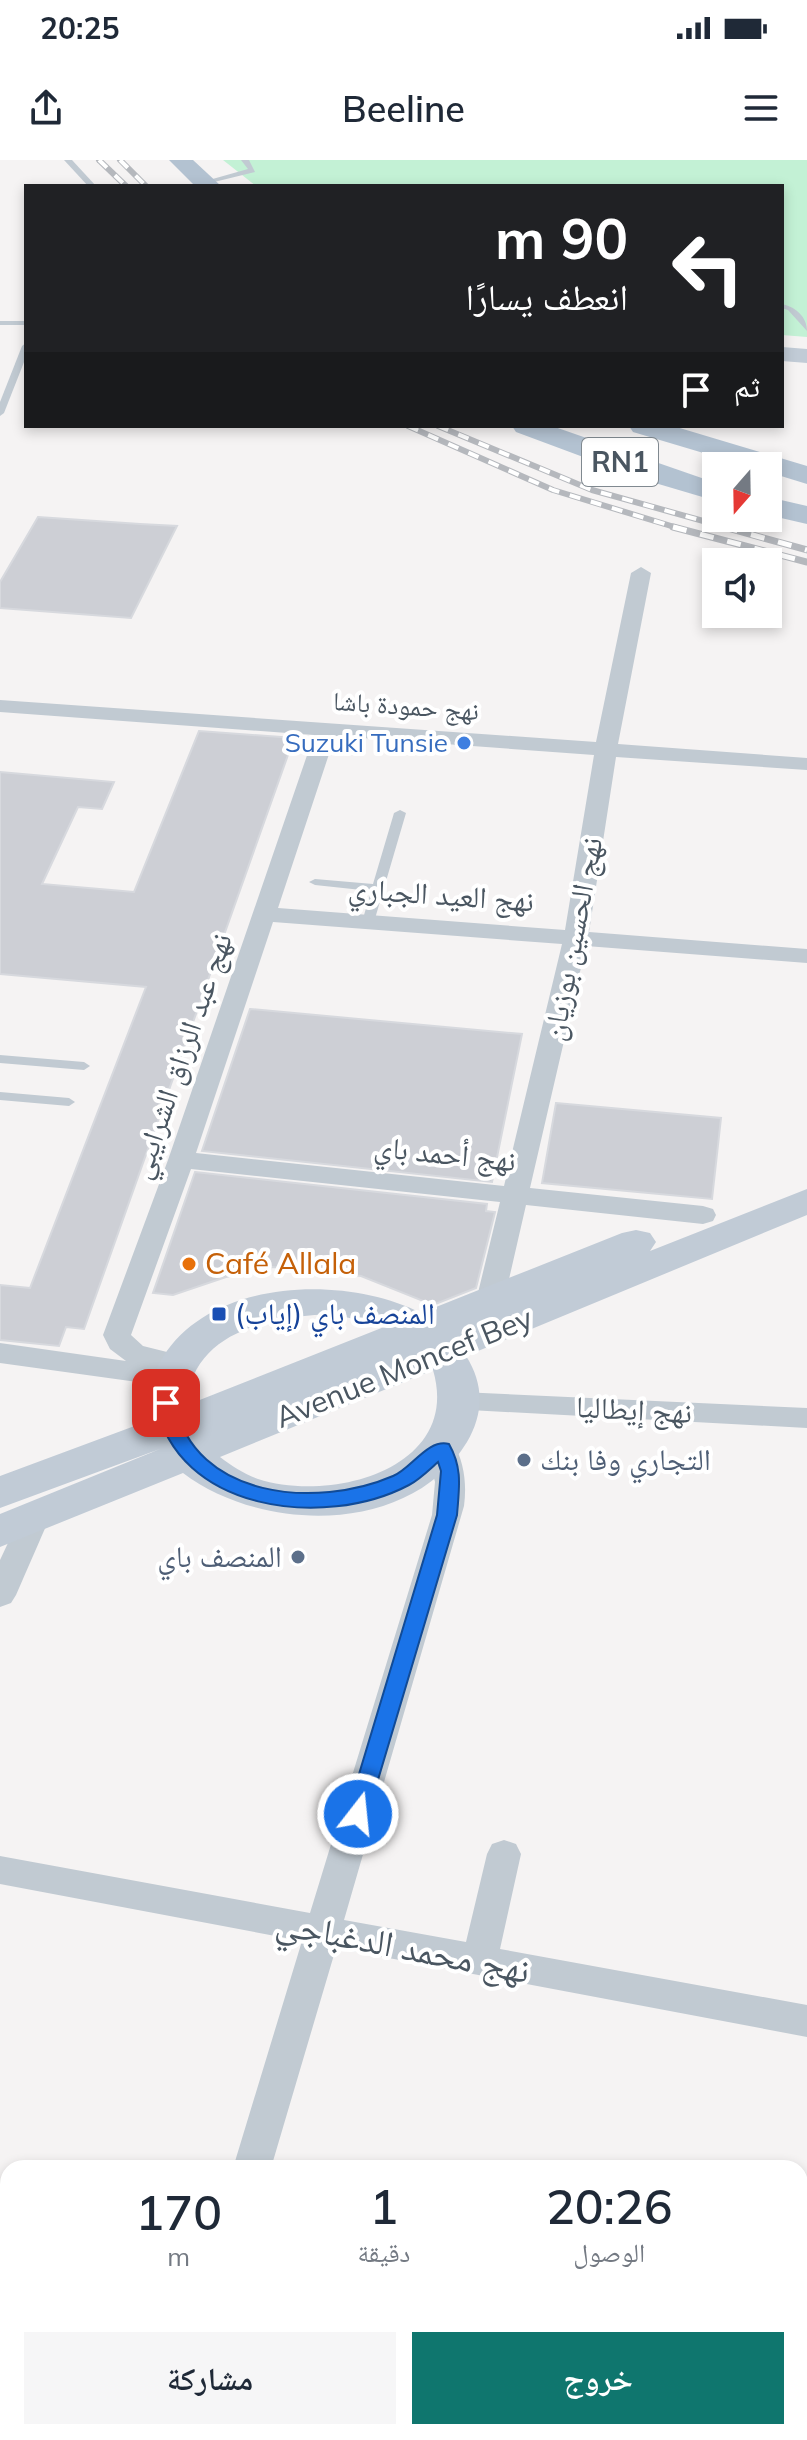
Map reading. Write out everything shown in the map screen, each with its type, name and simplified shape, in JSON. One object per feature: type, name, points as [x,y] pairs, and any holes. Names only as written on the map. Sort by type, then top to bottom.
[{"type":"main road","points":[[154,160],[197,184]]},
{"type":"main road","points":[[180,160],[198,184]]},
{"type":"main road","points":[[784,354],[807,356]]},
{"type":"main road","name":"RN1","points":[[531,428],[655,474],[702,488]]},
{"type":"main road","name":"RN1","points":[[650,428],[807,475]]},
{"type":"main road","points":[[782,509],[807,515]]},
{"type":"main road","name":"Avenue Moncef Bey","points":[[431,1340],[490,1301],[807,1174]]},
{"type":"main road","name":"Avenue Moncef Bey","points":[[18,1524],[180,1442],[431,1340],[807,1201]]},
{"type":"main road","points":[[334,1301],[380,1310],[431,1340],[458,1376],[461,1402],[456,1426],[442,1449],[403,1480],[347,1499],[287,1500],[230,1486],[180,1442],[166,1403],[174,1370],[204,1336],[241,1314],[286,1303],[334,1301]]},
{"type":"main road","name":"Avenue Moncef Bey","points":[[0,1493],[180,1442]]},
{"type":"street","name":"نهج الحسين بوزيان","points":[[490,1301],[518,1194],[576,937],[616,687],[641,573]]},
{"type":"street","name":"نهج حمودة باشا","points":[[0,706],[807,764]]},
{"type":"street","name":"نهج عبد الرزاق الشرايبي","points":[[174,1370],[130,1352],[117,1339],[327,728]]},
{"type":"street","name":"نهج العيد الجباري","points":[[262,914],[807,956]]},
{"type":"street","name":"نهج أحمد باي","points":[[181,1160],[703,1215]]},
{"type":"street","points":[[0,1353],[174,1370]]},
{"type":"street","name":"نهج إيطاليا","points":[[461,1402],[807,1418]]},
{"type":"street","points":[[254,2160],[447,1515],[451,1471],[442,1449]]},
{"type":"street","points":[[0,1595],[18,1524]]},
{"type":"street","points":[[480,1960],[504,1854]]},
{"type":"street","name":"نهج محمد الدغباجي","points":[[0,1870],[807,2021]]},
{"type":"lane","points":[[68,160],[90,184]]},
{"type":"lane","points":[[203,184],[252,170],[245,160]]},
{"type":"lane","points":[[784,306],[791,308],[807,329]]},
{"type":"lane","points":[[0,323],[24,323]]},
{"type":"lane","points":[[0,413],[24,351]]},
{"type":"lane","points":[[368,922],[400,813]]},
{"type":"lane","points":[[315,882],[378,888]]},
{"type":"lane","points":[[0,1059],[84,1066]]},
{"type":"lane","points":[[0,1096],[69,1102]]},
{"type":"green space","points":[[223,160],[807,160],[807,337],[784,335],[784,184],[253,184]]},
{"type":"building","points":[[38,517],[177,526],[131,618],[0,608],[0,582]]},
{"type":"building","points":[[199,731],[294,738],[84,1329],[66,1327],[59,1346],[0,1340],[0,1285],[30,1288],[146,987],[0,974],[0,772],[114,782],[102,809],[78,807],[42,884],[134,892]]},
{"type":"building","points":[[250,1009],[522,1034],[492,1182],[202,1151]]},
{"type":"building","points":[[556,1103],[721,1118],[712,1199],[542,1183]]},
{"type":"building","points":[[195,1172],[487,1204],[486,1211],[495,1212],[476,1288],[433,1305],[361,1276],[272,1267],[226,1277],[173,1295],[153,1293]]},
{"type":"railway","points":[[99,160],[124,184]]},
{"type":"railway","points":[[120,160],[144,184]]},
{"type":"railway","points":[[413,428],[553,490],[681,529]]},
{"type":"railway","points":[[443,428],[592,490],[702,521]]},
{"type":"railway","points":[[673,527],[807,562]]},
{"type":"railway","points":[[742,532],[807,550]]},
{"type":"place","name":"Suzuki Tunsie","points":[[464,743]]},
{"type":"place","name":"Café Allala","points":[[189,1264]]},
{"type":"place","name":"المنصف باي (إياب)","points":[[219,1314]]},
{"type":"place","name":"التجاري وفا بنك","points":[[524,1460]]},
{"type":"place","name":"المنصف باي","points":[[298,1557]]},
{"type":"route","points":[[166,1403],[171,1428],[189,1457],[230,1486],[287,1500],[347,1499],[403,1480],[442,1449],[451,1471],[452,1492],[447,1515],[358,1814]]}]
